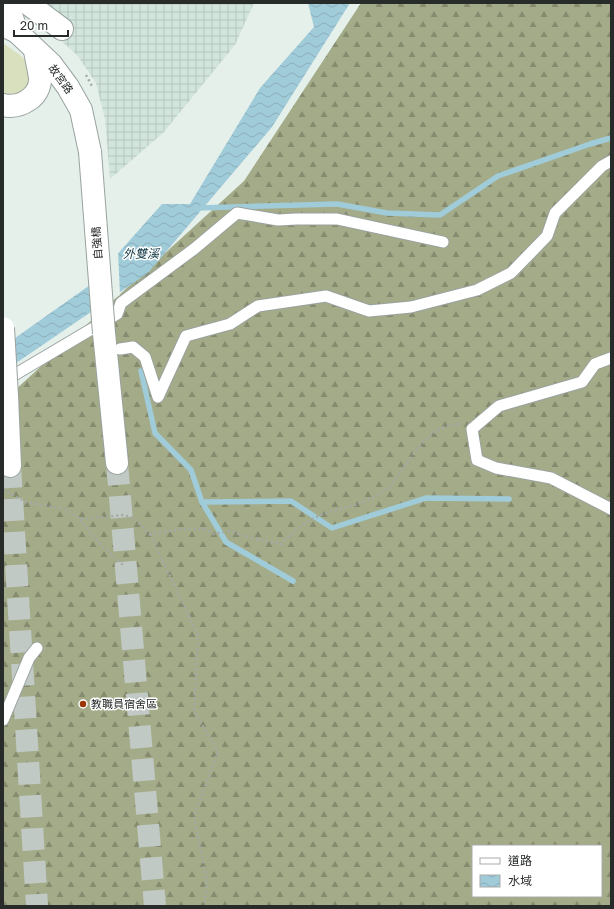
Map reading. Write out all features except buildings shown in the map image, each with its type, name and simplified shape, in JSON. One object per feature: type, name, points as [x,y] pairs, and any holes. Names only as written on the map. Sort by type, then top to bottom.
[{"type":"main road","points":[[12,14],[62,29]]},
{"type":"main road","name":"故宮路","points":[[12,14],[35,50],[51,64],[68,87],[81,110],[90,152]]},
{"type":"main road","points":[[3,105],[8,106],[23,104],[36,93],[40,79],[35,50]]},
{"type":"main road","name":"自強橋","points":[[90,152],[104,333],[117,463]]},
{"type":"main road","points":[[3,328],[10,466]]},
{"type":"lane","points":[[120,348],[133,347],[145,357],[158,397],[186,336],[230,324],[258,306],[326,296],[370,311],[411,307],[477,290],[511,272],[547,236],[554,213],[602,166],[611,161]]},
{"type":"lane","points":[[5,389],[117,314],[121,303],[194,250],[237,213],[278,220],[337,219],[443,242]]},
{"type":"lane","points":[[611,358],[595,364],[582,382],[499,406],[472,429],[477,460],[496,468],[551,478],[611,508]]},
{"type":"lane","points":[[3,720],[29,658],[37,648]]},
{"type":"path","points":[[150,534],[182,529],[204,529],[214,534],[229,531],[255,539],[282,544],[288,536],[320,515],[371,499],[391,485],[417,449],[440,428],[451,424],[462,424],[472,429]]},
{"type":"path","points":[[3,490],[26,502],[65,510],[80,519],[102,546],[123,565]]},
{"type":"path","points":[[80,519],[124,515],[134,518],[150,534],[198,635],[194,711],[218,752],[194,816],[207,881],[204,906]]},
{"type":"shaded area","points":[[19,3],[254,3],[235,45],[163,133],[110,179],[105,119],[96,83],[77,55]]},
{"type":"green space","points":[[361,3],[611,3],[611,906],[3,906],[3,401],[244,181]]},
{"type":"green space","points":[[3,43],[20,55],[32,67],[29,90],[3,100]]},
{"type":"water","name":"外雙溪","points":[[308,3],[350,3],[272,127],[148,273],[3,372],[8,343],[90,285],[162,204],[190,204],[260,88],[314,27]]},
{"type":"pier","points":[[118,251],[120,295],[94,312],[90,282]]},
{"type":"waterway","points":[[197,208],[337,204],[387,213],[440,215],[498,176],[611,138]]},
{"type":"waterway","points":[[141,371],[155,433],[191,470],[202,502],[291,501],[332,528],[426,498],[509,499]]},
{"type":"waterway","points":[[202,502],[226,542],[293,581]]},
{"type":"tunnel","points":[[117,463],[155,906]]},
{"type":"tunnel","points":[[10,466],[37,906]]},
{"type":"place","name":"教職員宿舍區","points":[[83,704]]}]
